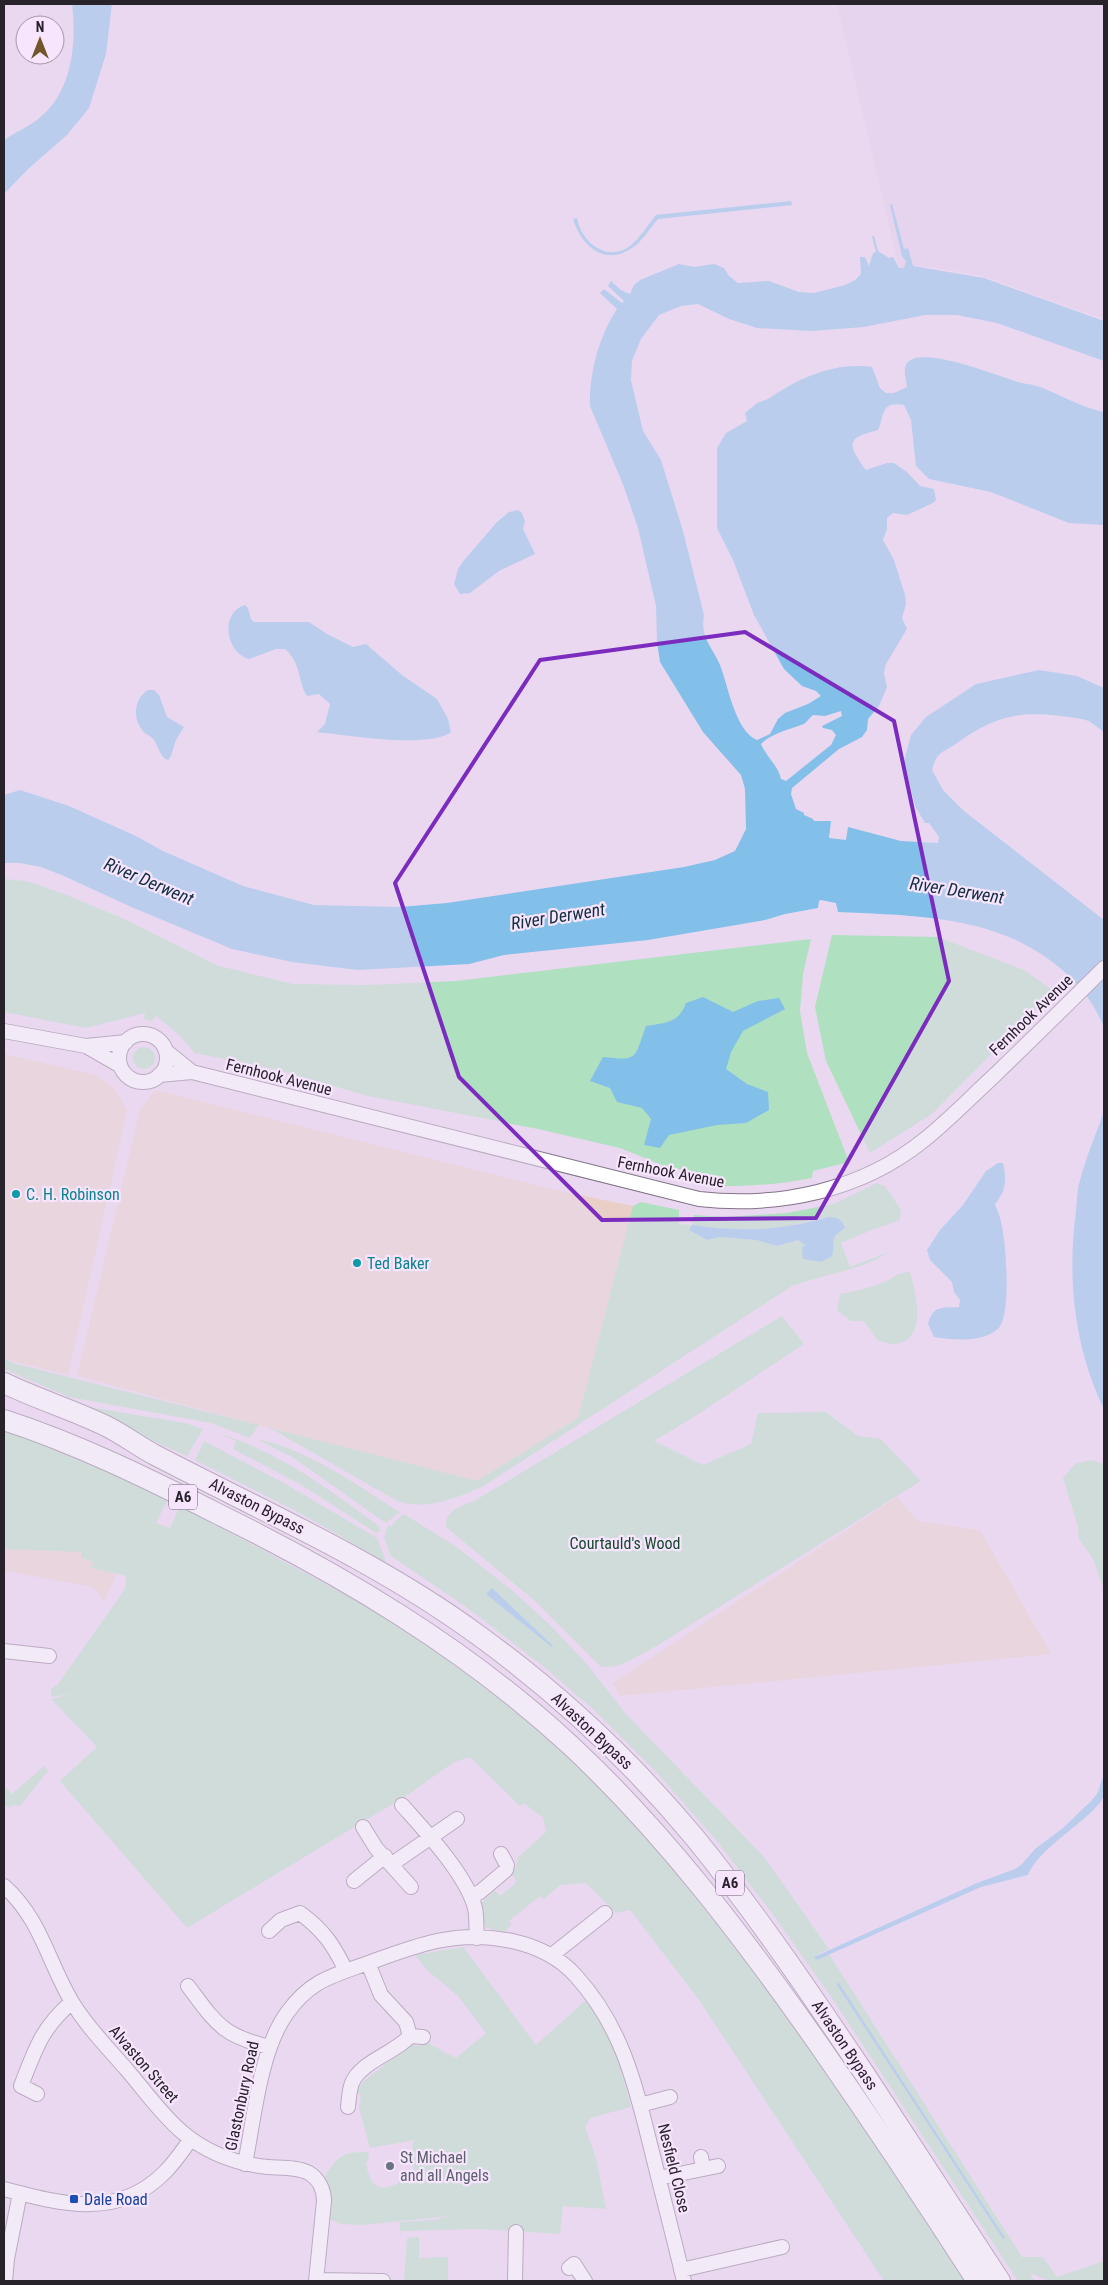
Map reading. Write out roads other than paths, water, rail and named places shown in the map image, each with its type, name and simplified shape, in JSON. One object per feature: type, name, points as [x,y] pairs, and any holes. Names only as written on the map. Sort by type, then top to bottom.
[{"type":"highway","name":"Alvaston Bypass","points":[[4,1383],[105,1426],[152,1453],[314,1534],[425,1598],[524,1670],[620,1756],[693,1836],[748,1906],[810,1993],[1000,2281]]},
{"type":"highway","points":[[4,1399],[152,1453]]},
{"type":"highway","name":"Alvaston Bypass","points":[[4,1420],[134,1472],[243,1526],[356,1587],[408,1619],[461,1656],[520,1701],[567,1742],[631,1806],[728,1920],[866,2112],[977,2281]]},
{"type":"street","name":"Fernhook Avenue","points":[[86,1046],[119,1065],[127,1076],[137,1082],[149,1082],[159,1075],[192,1072],[699,1199],[722,1202],[772,1201],[830,1189],[877,1169],[906,1153],[950,1118],[1104,968]]},
{"type":"street","name":"Fernhook Avenue","points":[[4,1031],[86,1046],[126,1042],[138,1035],[152,1036],[163,1044],[166,1051],[192,1072]]},
{"type":"street","points":[[119,1065],[120,1050],[126,1042]]},
{"type":"street","points":[[159,1075],[167,1061],[166,1051]]},
{"type":"street","points":[[4,1651],[24,1659],[48,1656]]},
{"type":"street","points":[[402,1804],[436,1834],[465,1884],[475,1909],[477,1938]]},
{"type":"street","points":[[354,1881],[436,1834],[457,1819]]},
{"type":"street","points":[[364,1827],[376,1848],[411,1887]]},
{"type":"street","points":[[471,1896],[480,1892],[506,1870],[507,1865],[501,1854]]},
{"type":"street","name":"Alvaston Street","points":[[4,1886],[26,1911],[41,1934],[72,2002],[96,2035],[158,2108],[191,2139],[216,2154],[245,2164],[304,2171],[316,2178],[324,2194],[316,2280]]},
{"type":"street","points":[[269,1931],[281,1920],[300,1913],[332,1943],[345,1969]]},
{"type":"street","points":[[552,1955],[605,1913]]},
{"type":"street","name":"Glastonbury Road","points":[[245,2164],[269,2047],[281,2021],[299,1998],[321,1980],[345,1969],[403,1950],[438,1941],[477,1938],[507,1941],[537,1948],[552,1955],[576,1976],[602,2010],[618,2037],[628,2064]]},
{"type":"street","points":[[348,2107],[352,2082],[360,2072],[416,2037],[406,2022],[381,1995],[368,1963]]},
{"type":"street","points":[[188,1986],[216,2024],[234,2036],[269,2047]]},
{"type":"street","points":[[37,2094],[21,2086],[42,2035],[57,2014],[72,2002]]},
{"type":"street","name":"Nesfield Close","points":[[628,2064],[683,2276]]},
{"type":"street","points":[[640,2105],[670,2098]]},
{"type":"street","points":[[4,2189],[75,2204],[100,2204],[121,2200],[141,2191],[156,2180],[171,2165],[191,2139]]},
{"type":"street","points":[[659,2178],[702,2163],[718,2166]]},
{"type":"street","points":[[5,2281],[7,2259],[20,2193]]},
{"type":"street","points":[[515,2281],[516,2232]]},
{"type":"street","points":[[683,2276],[782,2247]]},
{"type":"street","points":[[569,2268],[574,2264],[585,2281]]},
{"type":"street","points":[[316,2280],[383,2281]]},
{"type":"water","points":[[72,4],[112,4],[106,54],[89,108],[67,135],[27,170],[4,194],[4,140],[33,123],[49,109],[58,97],[65,82],[70,67],[74,35]]},
{"type":"water","points":[[791,201],[792,205],[658,219],[636,245],[622,253],[612,255],[603,254],[588,245],[573,219],[577,218],[579,227],[589,242],[604,251],[613,252],[621,251],[630,246],[656,215]]},
{"type":"water","name":"River Derwent","points":[[892,204],[904,249],[908,248],[913,266],[984,278],[1104,321],[1104,361],[997,323],[957,315],[925,315],[864,327],[812,331],[757,328],[729,319],[698,304],[681,306],[659,315],[641,339],[632,361],[631,380],[643,431],[661,460],[683,531],[704,615],[705,636],[720,665],[738,718],[749,735],[757,740],[770,734],[778,719],[785,713],[808,704],[821,696],[816,691],[802,686],[784,669],[754,615],[733,560],[717,528],[717,448],[726,433],[747,421],[745,413],[757,403],[768,399],[806,377],[845,367],[872,367],[880,388],[886,393],[894,393],[907,387],[905,377],[906,364],[917,358],[945,360],[962,364],[1018,382],[1037,386],[1104,412],[1104,525],[1069,523],[991,492],[929,479],[916,466],[911,420],[904,405],[896,404],[887,407],[878,430],[861,435],[854,441],[854,450],[866,470],[887,463],[894,463],[907,472],[920,486],[934,489],[936,500],[907,515],[893,513],[887,518],[887,529],[883,540],[894,560],[905,595],[906,604],[902,618],[907,629],[886,664],[884,673],[887,687],[879,706],[868,719],[867,730],[862,737],[839,749],[792,788],[791,794],[796,809],[804,813],[804,815],[814,821],[831,821],[829,838],[846,840],[848,827],[901,841],[938,843],[939,837],[929,823],[925,823],[915,806],[904,761],[911,735],[926,717],[976,684],[1039,670],[1077,676],[1104,688],[1104,732],[1089,721],[1082,719],[1031,714],[1002,719],[973,732],[941,753],[936,759],[932,770],[943,790],[964,811],[1104,920],[1104,1028],[1089,1000],[1068,975],[1043,955],[1017,940],[960,922],[900,915],[838,912],[836,903],[821,900],[819,901],[818,908],[765,920],[648,940],[504,955],[469,964],[358,970],[292,962],[232,949],[41,867],[20,863],[4,863],[4,795],[20,790],[69,806],[136,836],[163,851],[243,886],[314,905],[400,907],[447,903],[684,867],[715,860],[735,851],[746,829],[745,789],[741,775],[703,732],[660,662],[657,642],[656,606],[638,528],[624,487],[590,406],[591,381],[596,356],[605,331],[617,309],[600,293],[604,289],[622,303],[624,301],[608,286],[611,281],[621,290],[630,294],[634,285],[640,280],[679,264],[694,267],[714,264],[724,268],[729,276],[738,283],[769,281],[799,292],[814,293],[845,285],[855,280],[861,274],[860,257],[865,257],[869,266],[873,253],[876,252],[872,236],[874,236],[878,251],[889,258],[893,257],[899,268],[904,268],[906,261],[902,256],[890,205]],"holes":[[[841,711],[842,716],[822,726],[832,730],[836,735],[831,745],[786,781],[781,779],[778,770],[761,744],[774,735],[803,724],[813,715],[825,716]]]},
{"type":"water","points":[[518,510],[522,513],[525,521],[523,529],[535,554],[499,571],[470,593],[460,594],[454,584],[458,569],[497,522],[509,512]]},
{"type":"water","points":[[245,605],[254,622],[309,622],[327,634],[353,647],[366,644],[402,675],[437,699],[448,719],[451,732],[440,737],[425,740],[387,740],[317,732],[325,724],[330,704],[319,694],[307,696],[297,666],[285,649],[276,649],[249,659],[235,649],[229,633],[229,624],[231,616],[237,609]]},
{"type":"water","points":[[148,690],[154,690],[159,695],[167,717],[184,727],[176,740],[168,760],[163,757],[153,739],[143,731],[137,721],[137,703]]},
{"type":"water","points":[[703,997],[733,1012],[758,1001],[779,998],[785,1009],[743,1031],[731,1052],[726,1069],[747,1084],[768,1092],[769,1110],[746,1123],[717,1125],[669,1135],[660,1148],[644,1145],[651,1119],[642,1108],[617,1102],[610,1088],[590,1081],[603,1057],[629,1058],[634,1055],[646,1026],[671,1021],[679,1015],[686,1003]]},
{"type":"water","points":[[1104,1112],[1104,1409],[1086,1361],[1080,1337],[1075,1312],[1072,1261],[1079,1184]]},
{"type":"water","points":[[998,1163],[1003,1163],[1005,1175],[1005,1185],[995,1204],[1003,1231],[1006,1260],[1006,1294],[1002,1321],[998,1329],[984,1337],[959,1339],[934,1337],[928,1324],[933,1313],[943,1308],[959,1307],[960,1300],[954,1292],[952,1282],[930,1260],[927,1250],[940,1230],[963,1205],[986,1171]]},
{"type":"water","points":[[828,1217],[839,1219],[845,1228],[834,1238],[832,1256],[821,1262],[803,1259],[802,1248],[805,1245],[798,1240],[777,1246],[756,1240],[719,1237],[707,1240],[689,1230],[692,1225],[727,1229],[777,1228]]},
{"type":"water","points":[[492,1588],[552,1645],[553,1648],[486,1594]]},
{"type":"water","points":[[1104,1775],[1104,1794],[1100,1802],[1093,1811],[1045,1852],[1035,1863],[1028,1875],[981,1887],[817,1960],[814,1957],[977,1883],[1015,1869],[1035,1849],[1063,1828],[1091,1801],[1097,1794]]},
{"type":"water","points":[[838,1982],[1005,2238],[1003,2239],[837,1985]]},
{"type":"place","name":"C. H. Robinson","points":[[16,1194]]},
{"type":"place","name":"Ted Baker","points":[[357,1263]]},
{"type":"place","name":"St Michael and all Angels","points":[[390,2166]]},
{"type":"place","name":"Dale Road","points":[[74,2199]]},
{"type":"park label","name":"Courtauld's Wood","points":[[625,1543]]}]
